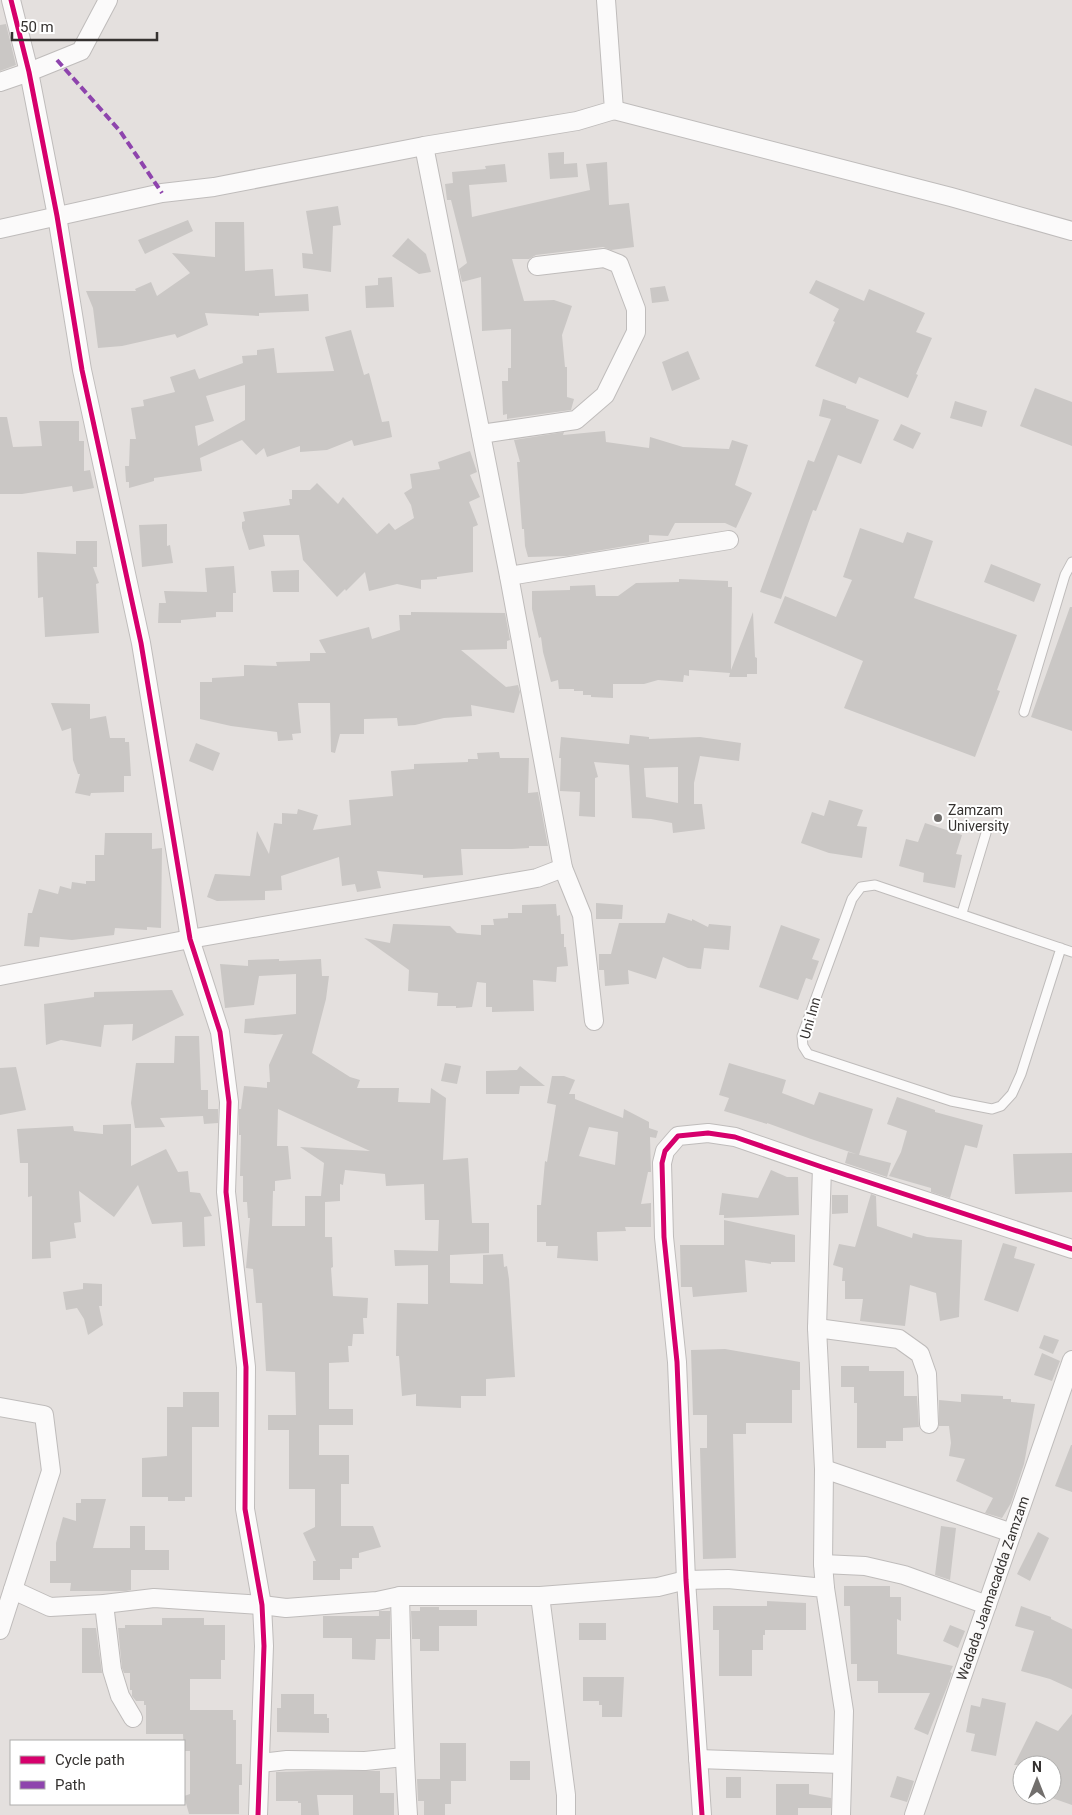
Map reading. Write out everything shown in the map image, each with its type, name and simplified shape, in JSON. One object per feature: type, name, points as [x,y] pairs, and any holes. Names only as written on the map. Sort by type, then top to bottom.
[{"type":"street","points":[[11,0],[30,72],[57,216],[82,370],[141,643],[190,939],[220,1032],[229,1102],[226,1192],[246,1367],[245,1509],[262,1605],[264,1646],[258,1815]]},
{"type":"street","points":[[0,82],[81,51],[108,0]]},
{"type":"street","points":[[606,0],[614,110]]},
{"type":"street","points":[[0,229],[162,193],[214,188],[424,146],[577,121],[614,110],[1072,231]]},
{"type":"street","points":[[424,146],[509,576],[563,868],[582,915],[594,1021]]},
{"type":"street","points":[[481,434],[576,420],[605,395],[636,332],[636,310],[619,264],[604,258],[537,266]]},
{"type":"street","points":[[509,576],[729,540]]},
{"type":"street","points":[[0,976],[190,939],[537,878],[563,868]]},
{"type":"street","points":[[702,1815],[686,1580],[678,1362],[664,1237],[662,1164],[665,1151],[678,1136],[708,1133],[735,1137],[1072,1249]]},
{"type":"street","points":[[822,1167],[817,1328],[824,1469],[823,1564],[844,1711],[841,1815]]},
{"type":"street","points":[[817,1328],[899,1339],[920,1354],[927,1374],[929,1424]]},
{"type":"street","name":"Wadada Jaamacadda Zamzam","points":[[914,1815],[1072,1360]]},
{"type":"street","points":[[0,1406],[44,1415],[51,1471],[0,1630]]},
{"type":"street","points":[[824,1469],[1012,1533]]},
{"type":"street","points":[[823,1564],[865,1566],[904,1575],[987,1605]]},
{"type":"street","points":[[13,1590],[50,1607],[104,1604],[154,1598],[286,1608],[377,1601],[400,1596],[540,1596],[658,1588],[686,1580],[728,1579],[825,1588]]},
{"type":"street","points":[[400,1596],[404,1757],[408,1815]]},
{"type":"street","points":[[540,1596],[566,1795],[566,1815]]},
{"type":"street","points":[[104,1604],[112,1670],[120,1696],[133,1718]]},
{"type":"street","points":[[261,1763],[287,1760],[365,1761],[404,1757]]},
{"type":"street","points":[[698,1759],[842,1764]]},
{"type":"lane","points":[[1024,712],[1065,575],[1072,562]]},
{"type":"lane","points":[[962,914],[986,833]]},
{"type":"lane","name":"Uni Inn","points":[[1061,948],[1021,1074],[1012,1094],[1001,1106],[992,1109],[951,1101],[808,1054],[803,1046],[802,1036],[852,899],[861,887],[875,885],[962,914],[1061,948],[1072,952]]},
{"type":"building","points":[[6,24],[16,65],[0,71],[0,25]]},
{"type":"building","points":[[564,152],[564,164],[577,163],[578,177],[550,179],[548,153]]},
{"type":"building","points":[[607,162],[609,205],[629,203],[634,247],[611,250],[603,247],[536,255],[529,259],[512,259],[524,301],[554,300],[572,306],[562,335],[565,367],[567,367],[567,397],[574,399],[571,410],[507,419],[507,414],[503,415],[502,381],[508,381],[508,368],[511,368],[511,329],[482,331],[481,277],[462,282],[459,269],[467,263],[451,200],[447,200],[445,184],[453,183],[452,172],[486,169],[485,166],[505,164],[507,182],[469,185],[472,217],[590,190],[586,164]]},
{"type":"building","points":[[338,206],[341,225],[333,226],[331,272],[303,268],[302,253],[313,254],[306,211]]},
{"type":"building","points":[[188,220],[193,231],[145,254],[138,240]]},
{"type":"building","points":[[215,222],[244,222],[245,271],[273,269],[275,296],[308,294],[309,311],[259,313],[259,316],[205,313],[208,325],[177,338],[175,334],[122,346],[98,348],[93,308],[86,291],[136,291],[135,289],[151,282],[157,296],[190,273],[172,253],[215,257]]},
{"type":"building","points":[[408,238],[426,254],[431,272],[419,274],[392,256]]},
{"type":"building","points":[[392,277],[394,307],[366,308],[365,286],[378,285],[378,278]]},
{"type":"building","points":[[816,280],[864,301],[869,289],[925,313],[916,332],[932,338],[908,398],[859,377],[856,384],[815,366],[839,309],[809,293]]},
{"type":"building","points":[[665,286],[669,301],[652,303],[650,288]]},
{"type":"building","points":[[351,330],[364,375],[369,373],[382,422],[389,421],[392,437],[354,446],[352,440],[327,450],[300,452],[300,446],[267,457],[264,448],[256,455],[242,440],[200,458],[202,471],[154,478],[154,481],[129,488],[129,482],[126,482],[125,466],[129,466],[130,439],[136,439],[131,408],[144,406],[143,400],[175,392],[170,377],[195,369],[199,379],[243,363],[242,356],[257,355],[257,350],[274,348],[277,373],[334,371],[325,337]],"holes":[[[245,385],[245,420],[198,446],[195,426],[214,421],[206,396]]]},
{"type":"building","points":[[688,351],[700,379],[672,391],[662,362]]},
{"type":"building","points":[[1035,388],[1072,402],[1072,446],[1020,426]]},
{"type":"building","points":[[823,399],[846,406],[846,408],[879,420],[861,464],[838,455],[816,511],[813,510],[781,599],[760,592],[808,460],[814,462],[831,419],[819,416]]},
{"type":"building","points":[[955,401],[987,411],[982,427],[950,418]]},
{"type":"building","points":[[0,417],[7,417],[13,447],[42,446],[39,421],[79,421],[79,441],[84,441],[84,471],[90,470],[94,488],[73,492],[72,486],[22,494],[0,494]]},
{"type":"building","points":[[901,424],[921,433],[913,449],[893,440]]},
{"type":"building","points":[[605,431],[606,442],[649,448],[650,437],[683,447],[729,449],[732,440],[748,445],[735,485],[752,493],[736,528],[725,523],[675,523],[668,536],[649,535],[649,542],[567,556],[528,557],[524,529],[522,529],[517,462],[520,462],[514,440],[564,432],[563,435]]},
{"type":"building","points":[[470,451],[477,472],[470,475],[480,497],[469,502],[478,525],[473,527],[473,572],[421,580],[421,589],[397,584],[369,591],[365,572],[346,591],[345,589],[337,597],[303,560],[299,535],[263,535],[265,546],[249,550],[242,528],[242,522],[245,521],[243,512],[290,505],[289,499],[292,499],[292,490],[310,490],[317,483],[338,504],[343,497],[377,534],[389,523],[395,530],[414,518],[411,505],[404,493],[412,488],[410,474],[440,469],[438,462]]},
{"type":"building","points":[[167,524],[167,546],[170,545],[173,563],[142,567],[139,525]]},
{"type":"building","points":[[860,528],[903,543],[907,532],[933,541],[914,598],[1017,635],[997,690],[1000,691],[975,757],[844,708],[863,661],[774,623],[785,596],[836,617],[852,580],[843,577]]},
{"type":"building","points":[[76,541],[97,541],[97,567],[93,567],[99,583],[96,584],[99,633],[45,637],[43,597],[38,598],[37,552],[76,554]]},
{"type":"building","points":[[991,564],[1041,584],[1034,602],[984,582]]},
{"type":"building","points":[[234,566],[236,593],[233,593],[233,612],[216,612],[216,617],[181,620],[181,623],[158,623],[159,603],[166,603],[164,591],[207,592],[205,568]]},
{"type":"building","points":[[299,570],[299,592],[273,592],[271,571]]},
{"type":"building","points":[[679,579],[728,581],[728,587],[732,587],[731,670],[753,612],[757,674],[747,674],[747,677],[729,677],[730,673],[689,670],[689,676],[684,675],[683,682],[658,680],[644,684],[613,684],[613,698],[591,697],[591,695],[583,695],[583,691],[559,689],[558,680],[551,682],[541,637],[539,638],[532,609],[532,591],[570,590],[570,586],[595,585],[596,596],[618,596],[636,583],[679,582]]},
{"type":"building","points":[[1070,607],[1072,607],[1072,731],[1031,717]]},
{"type":"building","points":[[411,612],[505,613],[510,640],[507,641],[507,649],[461,650],[506,687],[518,685],[520,692],[514,713],[471,705],[472,716],[444,718],[415,725],[398,726],[397,718],[364,719],[364,734],[340,734],[335,753],[331,752],[330,703],[298,703],[301,733],[292,734],[293,740],[278,741],[277,732],[231,726],[200,719],[200,682],[212,682],[212,678],[244,676],[244,665],[277,666],[276,662],[310,661],[310,653],[326,653],[319,640],[369,627],[372,639],[400,630],[399,615],[411,615]]},
{"type":"building","points":[[51,703],[90,704],[90,719],[106,716],[110,738],[125,738],[125,742],[129,742],[131,776],[124,776],[124,792],[91,793],[90,796],[75,793],[80,774],[78,774],[73,760],[71,728],[62,731]]},
{"type":"building","points":[[630,735],[649,737],[649,739],[700,737],[741,743],[739,761],[700,756],[694,783],[694,804],[702,804],[705,829],[673,833],[672,823],[632,818],[629,765],[594,762],[598,777],[595,778],[595,817],[579,816],[580,792],[560,791],[561,758],[559,758],[561,737],[629,744]],"holes":[[[678,767],[678,803],[646,797],[644,768]]]},
{"type":"building","points":[[196,743],[220,753],[213,771],[189,761]]},
{"type":"building","points":[[499,752],[500,758],[529,758],[528,793],[538,792],[548,846],[529,846],[529,848],[512,849],[461,849],[463,875],[423,878],[423,875],[377,871],[381,888],[357,892],[355,884],[342,886],[339,857],[281,876],[282,890],[265,891],[265,900],[217,901],[207,897],[215,874],[250,876],[257,831],[269,854],[274,823],[282,824],[282,813],[297,814],[298,809],[318,815],[313,830],[351,825],[349,800],[393,796],[391,771],[414,769],[414,764],[468,762],[468,759],[478,759],[477,753]]},
{"type":"building","points":[[829,800],[863,810],[857,826],[867,827],[862,858],[829,853],[801,843],[812,812],[824,816]]},
{"type":"building","points":[[925,823],[962,835],[956,854],[962,855],[955,888],[923,882],[924,873],[899,866],[906,839],[918,842]]},
{"type":"building","points":[[105,833],[152,833],[152,849],[162,848],[161,928],[147,927],[147,930],[115,928],[114,935],[72,940],[40,937],[39,947],[24,946],[28,913],[32,913],[39,889],[58,894],[60,886],[71,889],[72,882],[86,884],[86,881],[95,881],[95,855],[104,855]]},
{"type":"building","points":[[596,903],[623,905],[622,919],[596,919]]},
{"type":"building","points":[[556,904],[557,916],[560,915],[561,934],[564,934],[564,947],[566,947],[568,966],[557,967],[556,982],[533,980],[534,1011],[492,1012],[492,1007],[486,1007],[486,983],[477,982],[472,1007],[437,1006],[438,993],[408,991],[409,970],[364,938],[390,943],[393,924],[450,926],[457,933],[481,935],[481,925],[494,925],[493,919],[508,918],[508,913],[522,913],[522,905]]},
{"type":"building","points":[[668,913],[692,921],[692,919],[708,927],[709,924],[731,926],[729,950],[704,948],[701,969],[688,968],[663,957],[656,979],[628,970],[629,984],[605,986],[604,970],[599,970],[599,954],[611,954],[619,923],[665,923]]},
{"type":"building","points":[[781,925],[820,939],[812,959],[819,961],[812,980],[806,978],[798,1000],[759,987]]},
{"type":"building","points":[[321,959],[322,976],[329,976],[326,999],[312,1053],[350,1077],[360,1080],[357,1088],[399,1088],[398,1102],[430,1103],[431,1088],[446,1098],[443,1160],[468,1158],[472,1223],[489,1223],[489,1253],[450,1255],[450,1283],[483,1284],[483,1255],[503,1254],[504,1267],[507,1266],[509,1279],[515,1377],[486,1379],[486,1396],[461,1396],[461,1408],[416,1406],[416,1394],[402,1396],[399,1356],[396,1356],[397,1303],[428,1304],[428,1265],[395,1266],[394,1250],[438,1251],[439,1220],[425,1220],[424,1184],[386,1186],[385,1174],[345,1170],[343,1185],[340,1184],[340,1201],[325,1202],[325,1237],[332,1237],[333,1267],[331,1268],[333,1296],[368,1298],[367,1318],[363,1318],[364,1334],[353,1334],[352,1346],[348,1346],[349,1362],[329,1363],[329,1409],[353,1409],[353,1425],[319,1425],[319,1455],[349,1455],[349,1484],[341,1484],[341,1526],[373,1526],[381,1547],[359,1553],[359,1558],[352,1558],[352,1569],[340,1569],[340,1580],[313,1580],[313,1561],[316,1561],[303,1533],[315,1527],[315,1489],[289,1489],[289,1430],[268,1430],[268,1415],[296,1415],[295,1372],[266,1371],[262,1303],[256,1303],[253,1269],[246,1268],[250,1218],[248,1218],[247,1202],[243,1202],[243,1176],[240,1176],[241,1135],[239,1135],[239,1109],[241,1109],[244,1086],[267,1088],[267,1082],[270,1082],[269,1065],[283,1034],[244,1033],[245,1019],[296,1014],[296,974],[259,976],[254,1005],[225,1008],[220,964],[248,966],[248,960]],"holes":[[[278,1109],[370,1151],[300,1147],[324,1163],[321,1196],[305,1196],[305,1226],[272,1226],[275,1181],[291,1179],[288,1146],[277,1146]]]},
{"type":"building","points":[[172,990],[184,1015],[132,1041],[133,1024],[104,1025],[101,1047],[61,1040],[46,1045],[44,1004],[94,997],[94,992]]},
{"type":"building","points":[[175,1036],[199,1036],[201,1090],[208,1090],[208,1109],[218,1109],[218,1123],[204,1124],[203,1116],[160,1118],[165,1127],[135,1128],[131,1103],[136,1063],[174,1063]]},
{"type":"building","points":[[445,1063],[461,1066],[457,1084],[441,1081]]},
{"type":"building","points":[[729,1063],[786,1080],[782,1093],[814,1105],[819,1092],[873,1109],[859,1155],[767,1123],[724,1111],[729,1098],[719,1095]]},
{"type":"building","points":[[520,1066],[545,1086],[520,1086],[519,1094],[486,1094],[486,1071],[517,1070]]},
{"type":"building","points":[[16,1067],[26,1110],[0,1115],[0,1068]]},
{"type":"building","points":[[552,1076],[564,1076],[575,1080],[569,1094],[575,1094],[575,1099],[623,1118],[624,1109],[649,1122],[649,1128],[658,1131],[656,1138],[650,1137],[651,1172],[648,1172],[641,1204],[651,1203],[651,1227],[625,1227],[626,1231],[597,1232],[598,1261],[557,1258],[558,1246],[546,1246],[546,1242],[537,1242],[537,1205],[541,1205],[545,1161],[547,1162],[556,1105],[547,1103]],"holes":[[[589,1127],[618,1132],[615,1165],[579,1156]]]},
{"type":"building","points":[[897,1097],[935,1110],[935,1112],[983,1125],[977,1148],[965,1145],[950,1198],[931,1192],[931,1188],[889,1176],[901,1152],[907,1131],[887,1124]]},
{"type":"building","points":[[131,1124],[131,1166],[166,1149],[178,1172],[188,1171],[190,1192],[200,1193],[212,1216],[204,1217],[205,1246],[183,1247],[182,1222],[152,1224],[138,1185],[114,1217],[79,1191],[81,1222],[74,1223],[76,1238],[50,1242],[51,1258],[32,1259],[32,1196],[28,1197],[28,1163],[20,1163],[17,1129],[73,1126],[74,1131],[103,1134],[103,1125]]},
{"type":"building","points":[[848,1152],[891,1163],[887,1177],[845,1163]]},
{"type":"building","points":[[1072,1153],[1072,1192],[1015,1194],[1013,1154]]},
{"type":"building","points":[[771,1170],[787,1177],[798,1177],[799,1215],[724,1218],[724,1215],[719,1215],[722,1193],[758,1198]]},
{"type":"building","points":[[871,1194],[876,1196],[877,1226],[912,1238],[913,1233],[927,1237],[962,1240],[959,1317],[940,1321],[936,1293],[910,1285],[905,1326],[860,1321],[863,1299],[845,1299],[845,1281],[842,1281],[843,1268],[833,1265],[839,1244],[855,1247]]},
{"type":"building","points":[[832,1195],[848,1195],[848,1213],[832,1214]]},
{"type":"building","points":[[724,1220],[795,1235],[795,1262],[771,1262],[771,1264],[745,1260],[747,1292],[693,1297],[692,1287],[681,1287],[680,1245],[724,1245]]},
{"type":"building","points":[[1003,1243],[1017,1247],[1014,1258],[1035,1264],[1018,1312],[984,1300]]},
{"type":"building","points":[[83,1283],[102,1284],[102,1306],[99,1306],[103,1325],[88,1335],[84,1319],[77,1308],[66,1310],[63,1292],[83,1289]]},
{"type":"building","points":[[1044,1335],[1059,1340],[1053,1354],[1039,1348]]},
{"type":"building","points":[[725,1349],[800,1362],[800,1390],[792,1390],[792,1423],[746,1423],[746,1434],[733,1434],[736,1558],[703,1559],[700,1448],[707,1448],[707,1415],[693,1415],[691,1350]]},
{"type":"building","points":[[1042,1353],[1060,1361],[1052,1381],[1034,1375]]},
{"type":"building","points":[[841,1366],[869,1366],[869,1371],[904,1371],[904,1396],[917,1396],[919,1427],[903,1428],[903,1441],[886,1441],[886,1448],[857,1448],[857,1403],[854,1403],[854,1387],[841,1387]]},
{"type":"building","points":[[183,1392],[219,1392],[219,1427],[192,1427],[192,1497],[185,1497],[185,1501],[168,1501],[168,1497],[142,1497],[142,1458],[167,1456],[167,1407],[183,1407]]},
{"type":"building","points":[[961,1394],[1003,1396],[1003,1399],[1011,1399],[1011,1402],[1035,1404],[1024,1464],[1011,1503],[1002,1518],[985,1513],[993,1498],[956,1481],[965,1459],[949,1456],[951,1443],[949,1426],[939,1426],[939,1400],[961,1402]]},
{"type":"building","points":[[1072,1445],[1072,1492],[1055,1486]]},
{"type":"building","points":[[81,1499],[106,1499],[93,1548],[130,1548],[130,1526],[145,1526],[145,1550],[169,1550],[169,1570],[131,1570],[131,1590],[126,1591],[70,1591],[71,1583],[50,1583],[50,1561],[56,1561],[56,1543],[63,1517],[76,1521],[76,1503],[81,1503]]},
{"type":"building","points":[[941,1526],[956,1528],[950,1580],[935,1575]]},
{"type":"building","points":[[1038,1532],[1049,1538],[1030,1581],[1017,1574]]},
{"type":"building","points":[[844,1586],[890,1586],[890,1597],[901,1597],[901,1621],[897,1619],[897,1654],[953,1666],[947,1687],[928,1735],[914,1729],[930,1693],[878,1693],[878,1681],[857,1681],[857,1664],[851,1664],[850,1606],[844,1606]]},
{"type":"building","points":[[767,1601],[806,1603],[806,1630],[765,1630],[763,1650],[752,1650],[752,1676],[719,1676],[719,1630],[713,1630],[713,1606],[767,1606]]},
{"type":"building","points":[[1021,1606],[1051,1617],[1051,1619],[1072,1629],[1072,1689],[1050,1679],[1021,1671],[1034,1631],[1015,1626]]},
{"type":"building","points":[[420,1607],[439,1607],[439,1610],[477,1610],[477,1626],[439,1626],[439,1651],[420,1651],[420,1639],[412,1639],[411,1611],[420,1611]]},
{"type":"building","points":[[379,1611],[390,1611],[390,1639],[376,1639],[375,1660],[352,1659],[352,1638],[323,1638],[323,1616],[379,1616]]},
{"type":"building","points":[[162,1618],[204,1618],[204,1625],[225,1625],[225,1660],[221,1660],[221,1679],[190,1679],[190,1710],[233,1710],[233,1720],[236,1720],[236,1764],[242,1764],[242,1785],[239,1785],[239,1814],[189,1814],[185,1796],[190,1794],[190,1751],[185,1751],[183,1734],[146,1734],[146,1705],[144,1705],[144,1701],[136,1701],[132,1696],[130,1673],[124,1673],[122,1668],[118,1628],[125,1628],[125,1625],[162,1625]]},
{"type":"building","points":[[579,1623],[606,1623],[606,1640],[579,1640]]},
{"type":"building","points":[[950,1625],[965,1631],[958,1648],[943,1641]]},
{"type":"building","points":[[82,1628],[96,1628],[102,1673],[82,1673]]},
{"type":"building","points":[[583,1677],[624,1677],[622,1717],[602,1717],[602,1705],[599,1705],[599,1701],[583,1701]]},
{"type":"building","points":[[281,1694],[314,1694],[314,1714],[327,1714],[327,1718],[329,1718],[329,1733],[277,1732],[277,1708],[281,1708]]},
{"type":"building","points":[[982,1698],[1006,1703],[996,1756],[971,1751],[975,1734],[966,1732],[971,1705],[980,1707]]},
{"type":"building","points":[[1072,1714],[1072,1805],[1062,1802],[1062,1755],[1019,1755],[1036,1721],[1058,1731]]},
{"type":"building","points":[[440,1743],[466,1743],[466,1781],[451,1781],[451,1804],[445,1804],[445,1815],[424,1815],[424,1801],[418,1801],[417,1779],[440,1779]]},
{"type":"building","points":[[510,1761],[530,1761],[530,1780],[510,1780]]},
{"type":"building","points":[[380,1771],[380,1793],[394,1793],[394,1815],[353,1815],[353,1795],[317,1795],[319,1815],[301,1815],[301,1803],[298,1803],[298,1801],[276,1801],[276,1772]]},
{"type":"building","points":[[897,1776],[914,1781],[907,1802],[890,1797]]},
{"type":"building","points":[[726,1777],[741,1777],[741,1798],[726,1798]]},
{"type":"building","points":[[776,1784],[809,1784],[809,1794],[831,1798],[831,1808],[798,1808],[798,1815],[776,1815]]},
{"type":"marked path","points":[[57,60],[120,131],[162,193]]},
{"type":"cycle path","points":[[11,0],[29,72],[57,216],[82,370],[141,643],[190,939],[220,1032],[229,1102],[226,1192],[246,1367],[245,1509],[262,1605],[264,1646],[258,1815]]},
{"type":"cycle path","points":[[702,1815],[686,1580],[677,1362],[664,1237],[662,1163],[665,1151],[678,1136],[708,1133],[735,1137],[1072,1249]]},
{"type":"place","name":"Zamzam University","points":[[938,818]]}]
